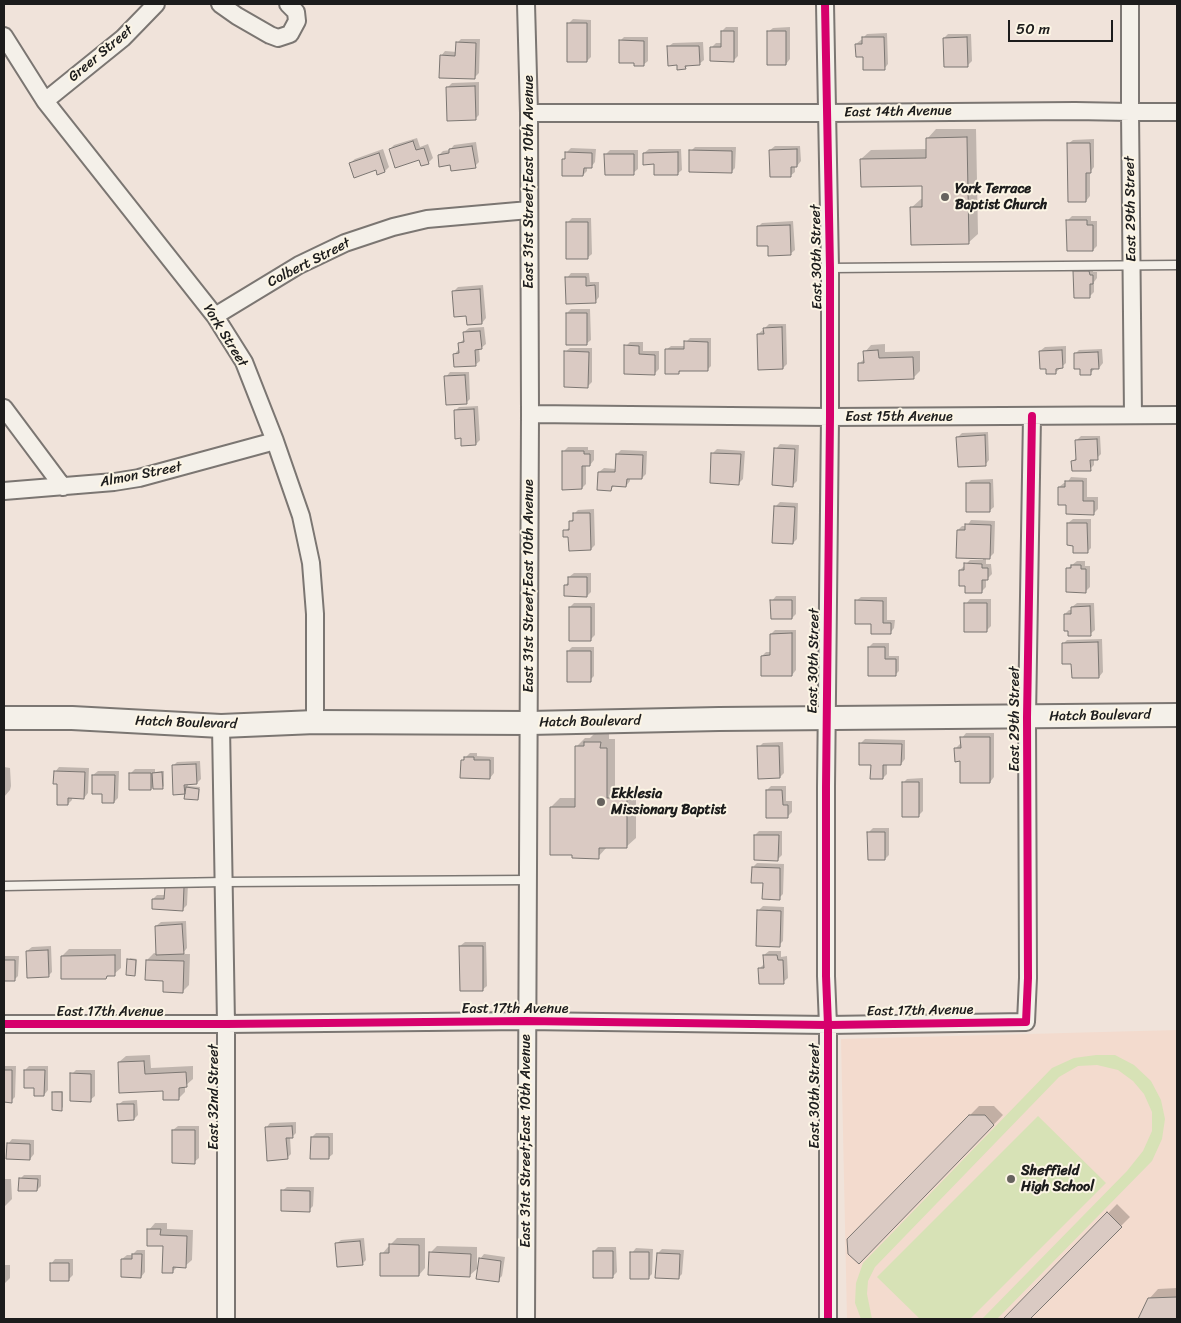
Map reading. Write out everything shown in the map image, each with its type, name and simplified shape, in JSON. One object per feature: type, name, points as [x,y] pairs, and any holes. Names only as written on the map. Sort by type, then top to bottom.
[{"type":"main road","name":"Hatch Boulevard","points":[[4,718],[72,718],[222,726],[315,722],[529,723],[719,719],[1177,715]]},
{"type":"street","name":"Greer Street","points":[[45,101],[123,38],[156,4]]},
{"type":"street","points":[[220,4],[237,16],[278,38],[290,34],[297,21],[296,12],[288,4]]},
{"type":"street","name":"East 31st Street;East 10th Avenue","points":[[526,4],[530,414],[526,1319]]},
{"type":"street","name":"East 30th Street","points":[[825,4],[830,268],[826,719],[828,1319]]},
{"type":"street","name":"East 29th Street","points":[[1130,4],[1134,415]]},
{"type":"street","name":"York Street","points":[[4,36],[45,101],[215,316],[244,362],[276,441],[301,516],[311,562],[315,614],[315,722]]},
{"type":"street","name":"East 14th Avenue","points":[[528,113],[1177,112]]},
{"type":"street","name":"Colbert Street","points":[[215,316],[299,265],[345,243],[393,227],[426,219],[529,210]]},
{"type":"street","points":[[4,408],[63,487]]},
{"type":"street","name":"East 15th Avenue","points":[[530,414],[830,417],[1177,415]]},
{"type":"street","name":"East 29th Street","points":[[1026,1022],[1028,978],[1027,717],[1032,416]]},
{"type":"street","name":"Almon Street","points":[[4,491],[63,487],[139,478],[276,441]]},
{"type":"street","name":"East 32nd Street","points":[[222,726],[226,1024],[226,1319]]},
{"type":"street","name":"East 17th Avenue","points":[[4,1024],[526,1021],[828,1025],[1026,1022]]},
{"type":"lane","points":[[830,268],[1177,265]]},
{"type":"lane","points":[[4,886],[528,880]]},
{"type":"shaded area","name":"Sheffield High School","points":[[1177,1030],[1177,1319],[847,1319],[841,1039]]},
{"type":"green space","points":[[1115,1055],[1134,1065],[1151,1081],[1161,1100],[1165,1119],[1162,1139],[1152,1161],[997,1319],[982,1319],[1127,1171],[1143,1151],[1152,1131],[1152,1112],[1144,1094],[1133,1081],[1118,1070],[1097,1065],[1078,1066],[1059,1077],[875,1267],[868,1281],[867,1294],[872,1319],[861,1319],[855,1303],[856,1283],[863,1263],[1052,1068],[1074,1058]]},
{"type":"green space","points":[[1038,1116],[1106,1183],[970,1319],[920,1319],[877,1277]]},
{"type":"building","points":[[567,23],[587,23],[587,62],[567,62]]},
{"type":"building","points":[[721,31],[734,31],[734,62],[710,61],[710,47],[721,47]]},
{"type":"building","points":[[767,31],[786,31],[786,65],[767,65]]},
{"type":"building","points":[[862,37],[884,37],[885,70],[863,70],[863,57],[856,57],[855,44],[862,44]]},
{"type":"building","points":[[967,37],[968,67],[944,67],[943,38]]},
{"type":"building","points":[[619,40],[644,41],[644,66],[634,66],[634,63],[619,63]]},
{"type":"building","points":[[456,42],[476,43],[475,79],[439,78],[440,55],[455,56]]},
{"type":"building","points":[[667,46],[699,46],[700,65],[685,66],[686,69],[677,70],[677,65],[668,66]]},
{"type":"building","points":[[475,86],[476,120],[447,121],[446,87]]},
{"type":"building","name":"York Terrace Baptist Church","points":[[967,137],[969,244],[911,245],[910,207],[922,207],[922,186],[861,187],[860,159],[926,158],[926,138]]},
{"type":"building","points":[[413,141],[416,150],[424,148],[429,164],[421,166],[419,160],[395,168],[389,149]]},
{"type":"building","points":[[1067,143],[1090,143],[1091,173],[1086,173],[1086,202],[1068,202]]},
{"type":"building","points":[[472,146],[476,168],[451,171],[450,165],[439,167],[438,155],[449,153],[449,149]]},
{"type":"building","points":[[797,149],[797,167],[791,167],[791,177],[770,177],[769,150]]},
{"type":"building","points":[[689,150],[732,151],[732,173],[689,172]]},
{"type":"building","points":[[565,152],[592,153],[592,168],[584,168],[583,176],[562,176],[562,159],[565,159]]},
{"type":"building","points":[[678,152],[678,175],[654,175],[654,164],[643,165],[643,153]]},
{"type":"building","points":[[379,153],[385,172],[377,175],[376,170],[354,178],[349,163]]},
{"type":"building","points":[[604,154],[634,154],[634,175],[605,175]]},
{"type":"building","points":[[1066,220],[1087,220],[1087,225],[1093,225],[1093,251],[1067,251]]},
{"type":"building","points":[[566,222],[588,222],[588,259],[566,259]]},
{"type":"building","points":[[790,225],[791,255],[768,256],[768,246],[757,246],[757,226]]},
{"type":"building","points":[[1073,271],[1089,271],[1090,275],[1093,275],[1093,284],[1090,284],[1090,298],[1074,298]]},
{"type":"building","points":[[565,277],[586,277],[586,286],[595,285],[596,303],[566,304]]},
{"type":"building","points":[[480,289],[482,324],[467,325],[466,316],[454,317],[452,291]]},
{"type":"building","points":[[566,313],[587,313],[587,345],[566,345]]},
{"type":"building","points":[[782,327],[783,369],[758,370],[757,334],[764,334],[763,328]]},
{"type":"building","points":[[480,331],[482,349],[475,350],[476,366],[454,367],[453,354],[459,353],[458,343],[464,342],[463,332]]},
{"type":"building","points":[[684,341],[708,342],[708,371],[679,371],[679,374],[665,374],[665,349],[684,349]]},
{"type":"building","points":[[624,345],[639,346],[639,354],[655,355],[655,375],[624,374]]},
{"type":"building","points":[[878,350],[879,358],[913,357],[914,379],[858,381],[858,363],[864,363],[863,351]]},
{"type":"building","points":[[1062,350],[1063,368],[1056,369],[1056,374],[1046,374],[1046,369],[1040,369],[1039,351]]},
{"type":"building","points":[[564,351],[589,352],[588,388],[564,387]]},
{"type":"building","points":[[1098,352],[1099,369],[1091,369],[1091,375],[1080,375],[1080,369],[1074,369],[1074,353]]},
{"type":"building","points":[[465,375],[467,404],[446,405],[444,376]]},
{"type":"building","points":[[474,409],[476,445],[461,446],[461,438],[455,439],[454,410]]},
{"type":"building","points":[[985,435],[986,466],[958,467],[956,437]]},
{"type":"building","points":[[1097,439],[1098,460],[1090,460],[1091,471],[1072,471],[1071,461],[1076,460],[1075,440]]},
{"type":"building","points":[[774,448],[795,449],[793,487],[772,485]]},
{"type":"building","points":[[562,451],[584,451],[584,454],[590,454],[590,466],[582,466],[582,489],[562,490]]},
{"type":"building","points":[[711,453],[741,454],[739,485],[710,483]]},
{"type":"building","points":[[616,454],[643,455],[642,479],[627,479],[626,487],[612,486],[611,491],[597,490],[598,472],[615,472]]},
{"type":"building","points":[[1065,481],[1083,481],[1083,501],[1094,501],[1094,515],[1066,514],[1066,505],[1058,505],[1058,487],[1065,487]]},
{"type":"building","points":[[966,483],[990,483],[990,512],[966,512]]},
{"type":"building","points":[[774,506],[795,507],[793,544],[772,543]]},
{"type":"building","points":[[573,513],[590,513],[591,550],[569,551],[568,537],[563,537],[563,530],[569,530],[569,521],[573,521]]},
{"type":"building","points":[[1067,523],[1087,523],[1088,553],[1073,553],[1073,546],[1067,545]]},
{"type":"building","points":[[965,524],[991,525],[990,559],[956,558],[957,530],[965,530]]},
{"type":"building","points":[[964,563],[982,564],[982,568],[988,568],[988,580],[982,580],[982,593],[965,593],[965,586],[959,586],[959,570],[964,570]]},
{"type":"building","points":[[1071,565],[1081,565],[1081,569],[1086,569],[1086,593],[1066,592],[1066,568],[1071,568]]},
{"type":"building","points":[[568,577],[587,577],[587,597],[564,596],[564,585],[568,585]]},
{"type":"building","points":[[770,600],[792,600],[792,619],[771,619]]},
{"type":"building","points":[[855,600],[883,601],[883,623],[891,623],[891,634],[871,634],[871,624],[855,624]]},
{"type":"building","points":[[964,603],[987,603],[987,632],[964,632]]},
{"type":"building","points":[[1090,606],[1091,636],[1068,636],[1068,631],[1064,631],[1064,614],[1071,614],[1071,607]]},
{"type":"building","points":[[569,607],[591,607],[591,641],[569,641]]},
{"type":"building","points":[[792,633],[792,676],[761,676],[761,656],[770,655],[770,634]]},
{"type":"building","points":[[1098,642],[1099,678],[1072,678],[1071,664],[1062,664],[1062,643]]},
{"type":"building","points":[[868,647],[885,647],[885,659],[896,659],[896,676],[868,676]]},
{"type":"building","points":[[567,651],[591,651],[591,682],[567,682]]},
{"type":"building","points":[[960,737],[990,737],[990,783],[960,783],[960,761],[955,762],[954,748],[961,748]]},
{"type":"building","name":"Ekklesia Missionary Baptist","points":[[584,742],[601,742],[600,748],[607,748],[607,798],[627,798],[627,848],[599,848],[599,859],[572,858],[572,855],[550,855],[550,807],[575,807],[575,746],[584,746]]},
{"type":"building","points":[[859,743],[902,744],[901,765],[883,765],[883,779],[870,779],[871,765],[859,765]]},
{"type":"building","points":[[757,746],[779,746],[780,778],[758,779]]},
{"type":"building","points":[[464,757],[474,757],[474,760],[490,760],[490,779],[460,778],[461,760],[464,760]]},
{"type":"building","points":[[196,764],[197,784],[184,785],[185,794],[173,795],[172,765]]},
{"type":"building","points":[[54,771],[85,772],[84,799],[68,798],[68,805],[57,805],[57,784],[53,784]]},
{"type":"building","points":[[162,772],[163,789],[153,789],[152,773]]},
{"type":"building","points":[[129,773],[151,773],[151,790],[129,790]]},
{"type":"building","points":[[92,775],[115,775],[114,803],[102,803],[102,794],[92,794]]},
{"type":"building","points":[[902,782],[919,782],[919,817],[902,817]]},
{"type":"building","points":[[186,787],[199,789],[198,800],[184,799]]},
{"type":"building","points":[[766,790],[782,790],[783,805],[788,805],[788,818],[766,818]]},
{"type":"building","points":[[867,832],[885,832],[885,860],[868,860]]},
{"type":"building","points":[[754,835],[779,835],[778,861],[754,860]]},
{"type":"building","points":[[752,867],[780,868],[780,900],[762,899],[763,883],[751,883]]},
{"type":"building","points":[[165,887],[184,887],[183,911],[152,909],[152,899],[164,899]]},
{"type":"building","points":[[757,910],[781,911],[780,947],[756,946]]},
{"type":"building","points":[[182,924],[184,954],[156,955],[155,926]]},
{"type":"building","points":[[459,946],[483,946],[483,991],[460,991]]},
{"type":"building","points":[[48,950],[49,977],[27,978],[26,951]]},
{"type":"building","points":[[115,955],[115,976],[107,976],[106,979],[61,979],[61,956]]},
{"type":"building","points":[[763,955],[777,955],[778,960],[783,960],[784,984],[759,984],[758,968],[764,968]]},
{"type":"building","points":[[127,959],[136,960],[135,976],[126,975]]},
{"type":"building","points":[[4,960],[15,960],[15,981],[4,981]]},
{"type":"building","points":[[146,960],[184,961],[183,993],[163,992],[163,981],[145,980]]},
{"type":"building","points":[[144,1061],[145,1074],[186,1072],[187,1087],[179,1088],[179,1100],[163,1100],[163,1091],[119,1093],[118,1062]]},
{"type":"building","points":[[4,1070],[12,1070],[12,1103],[4,1102]]},
{"type":"building","points":[[24,1070],[45,1070],[44,1096],[34,1096],[34,1088],[24,1088]]},
{"type":"building","points":[[70,1073],[91,1074],[91,1102],[70,1101]]},
{"type":"building","points":[[52,1092],[62,1092],[62,1111],[52,1110]]},
{"type":"building","points":[[117,1104],[134,1104],[134,1120],[118,1121]]},
{"type":"building","points":[[969,1115],[985,1115],[994,1125],[859,1264],[848,1254],[847,1239]]},
{"type":"building","points":[[292,1126],[293,1138],[286,1138],[288,1159],[267,1161],[265,1127]]},
{"type":"building","points":[[172,1130],[195,1130],[195,1164],[172,1163]]},
{"type":"building","points":[[311,1137],[329,1137],[329,1159],[310,1159]]},
{"type":"building","points":[[7,1143],[30,1144],[30,1160],[6,1159]]},
{"type":"building","points":[[19,1178],[38,1179],[37,1191],[18,1191]]},
{"type":"building","points":[[281,1190],[310,1191],[310,1212],[281,1211]]},
{"type":"building","points":[[1107,1212],[1122,1227],[1030,1319],[1003,1319]]},
{"type":"building","points":[[147,1229],[161,1229],[160,1235],[187,1236],[186,1268],[173,1267],[173,1273],[162,1273],[163,1246],[147,1246]]},
{"type":"building","points":[[360,1241],[363,1265],[337,1267],[335,1243]]},
{"type":"building","points":[[389,1244],[419,1245],[419,1276],[380,1276],[380,1253],[389,1253]]},
{"type":"building","points":[[593,1251],[613,1251],[613,1278],[593,1278]]},
{"type":"building","points":[[429,1252],[471,1254],[470,1277],[428,1275]]},
{"type":"building","points":[[630,1252],[649,1252],[649,1279],[630,1279]]},
{"type":"building","points":[[657,1253],[680,1254],[679,1279],[655,1278]]},
{"type":"building","points":[[132,1254],[142,1254],[141,1278],[121,1277],[121,1259],[132,1259]]},
{"type":"building","points":[[479,1258],[501,1261],[499,1282],[476,1279]]},
{"type":"building","points":[[50,1263],[69,1263],[69,1281],[50,1281]]},
{"type":"building","points":[[1177,1297],[1177,1319],[1138,1319],[1148,1298]]},
{"type":"cycle path","points":[[825,4],[830,268],[826,787],[828,1319]]},
{"type":"cycle path","points":[[4,1024],[526,1021],[828,1025],[1026,1022],[1028,978],[1027,717],[1032,416]]},
{"type":"place","name":"York Terrace Baptist Church","points":[[945,197]]},
{"type":"place","name":"Ekklesia Missionary Baptist","points":[[601,802]]},
{"type":"place","name":"Sheffield High School","points":[[1011,1179]]}]
